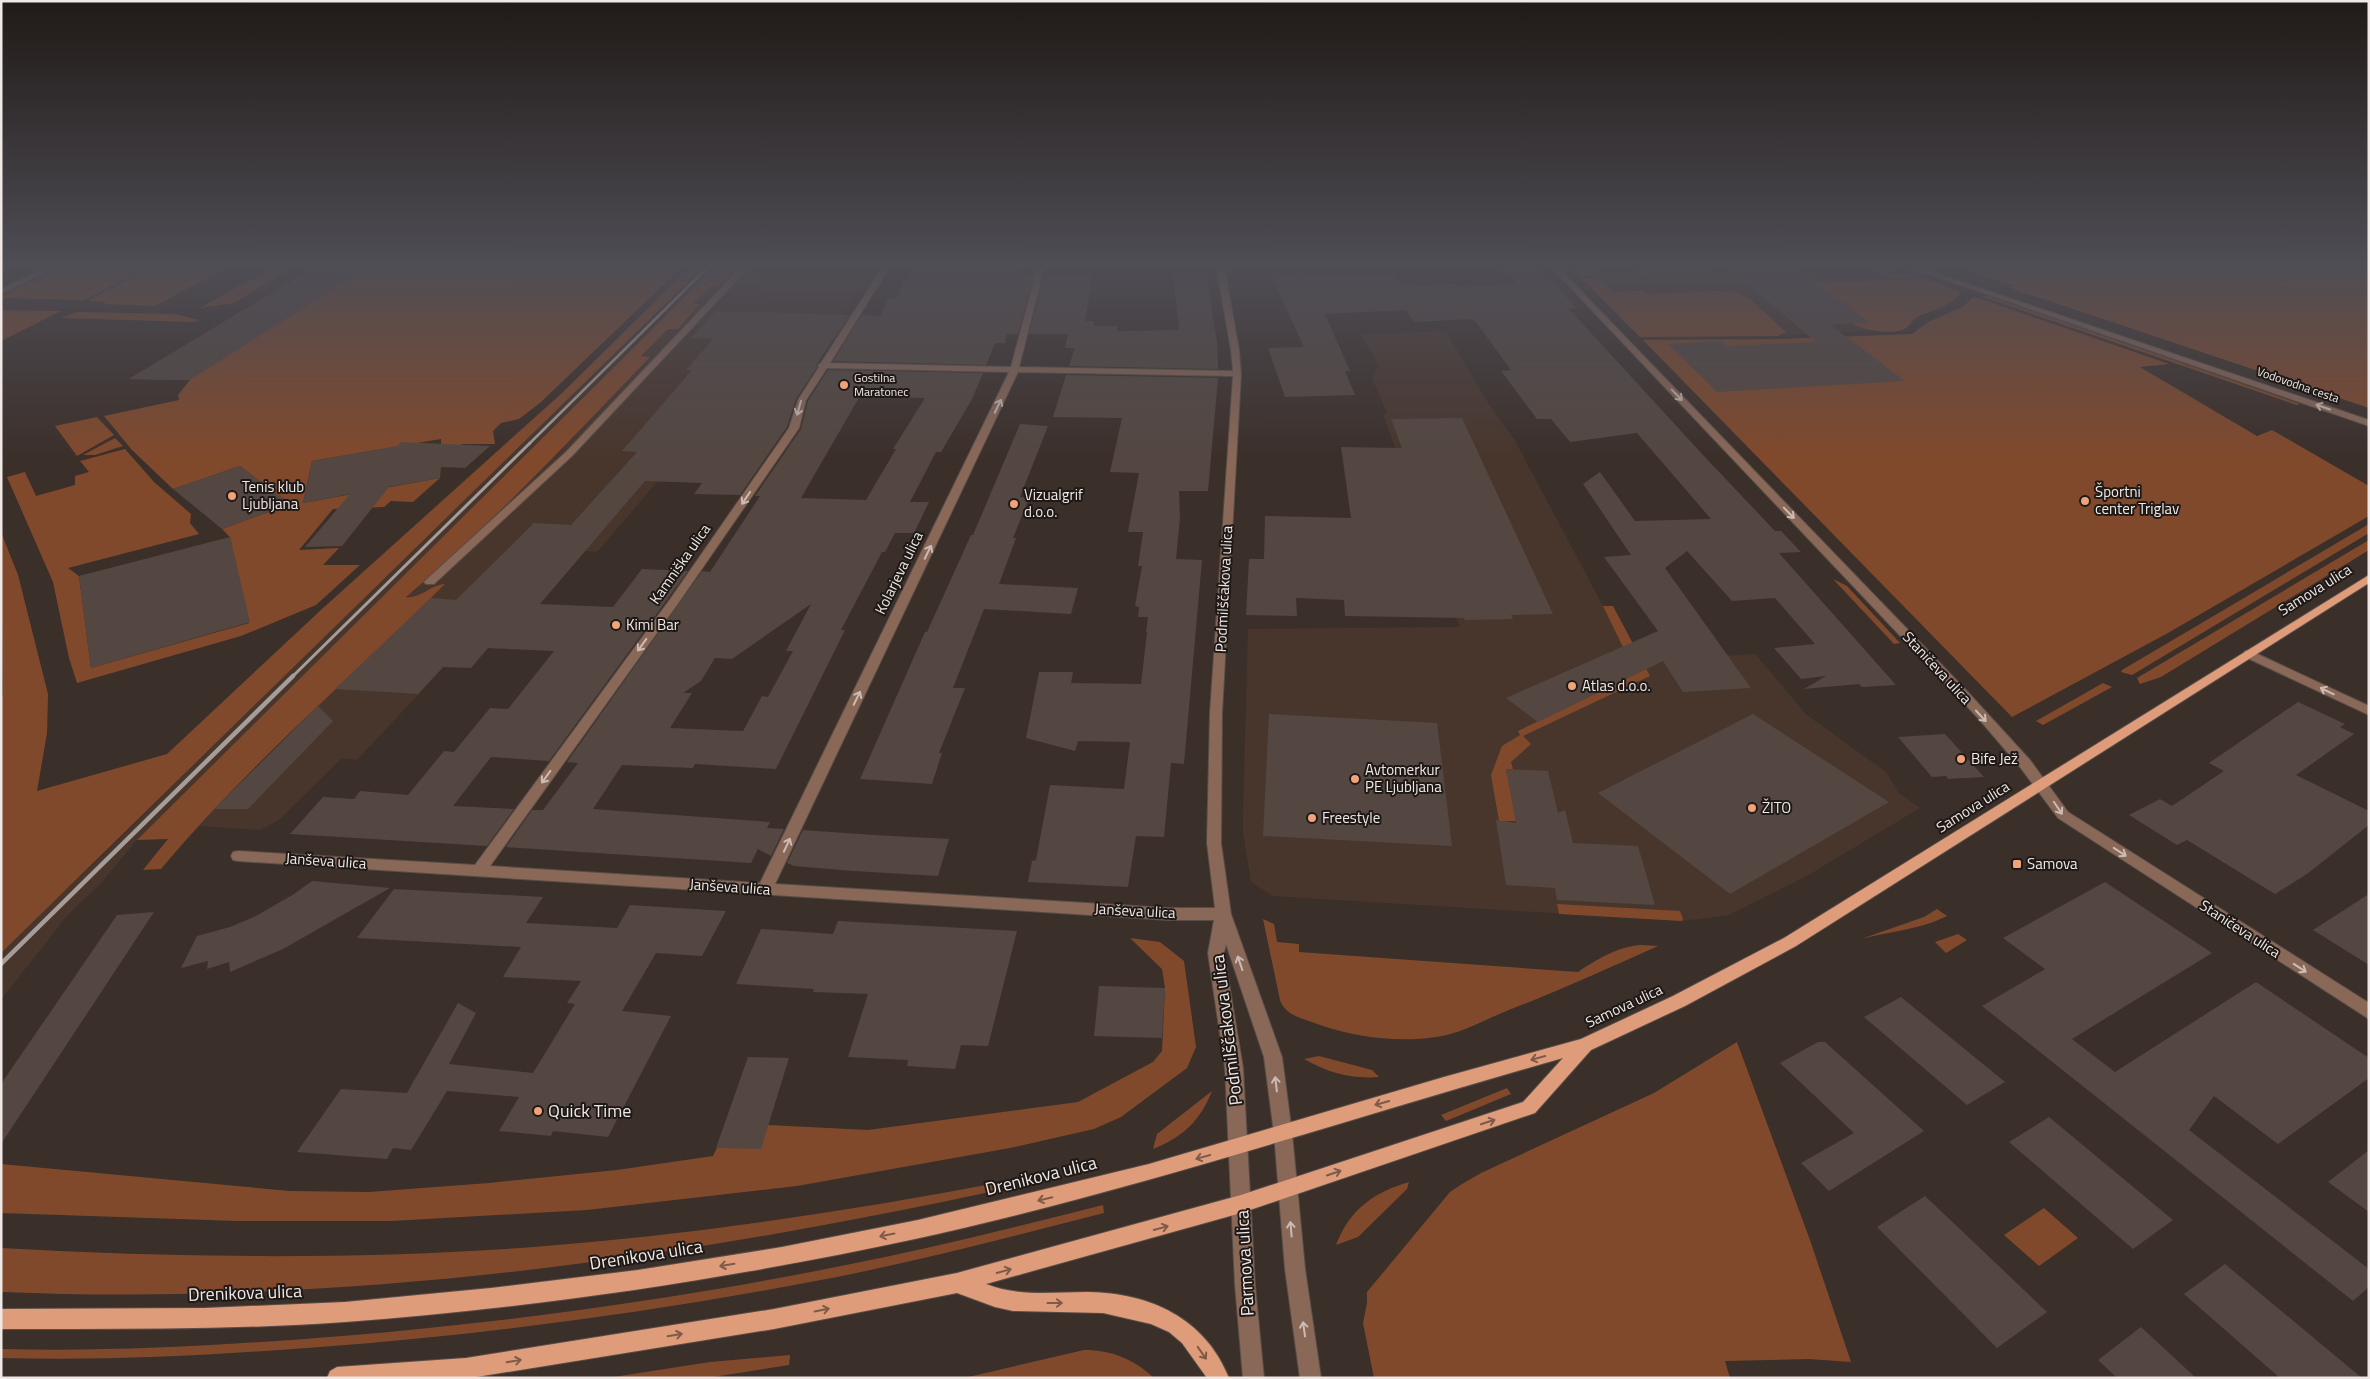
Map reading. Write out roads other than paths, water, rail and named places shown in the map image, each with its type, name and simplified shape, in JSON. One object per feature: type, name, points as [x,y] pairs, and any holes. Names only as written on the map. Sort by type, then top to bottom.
[{"type":"main road","name":"Samova ulica","points":[[1283,1133],[1444,1084],[1585,1046],[1679,1001],[1790,942],[2043,785],[2369,578]]},
{"type":"main road","name":"Samova ulica","points":[[1288,1189],[1529,1108],[1585,1046]]},
{"type":"main road","name":"Drenikova ulica","points":[[1,1319],[205,1318],[345,1312],[491,1298],[638,1280],[782,1256],[918,1229],[1051,1198],[1283,1133]]},
{"type":"main road","points":[[336,1378],[466,1368],[774,1319],[957,1283],[1241,1204],[1288,1189]]},
{"type":"main road","points":[[957,1283],[1001,1299],[1048,1303],[1102,1302],[1124,1306],[1155,1316],[1176,1325],[1196,1344],[1219,1378]]},
{"type":"street","points":[[430,582],[569,454],[686,329]]},
{"type":"street","name":"Kamniška ulica","points":[[479,871],[675,600],[794,428],[802,400],[845,329]]},
{"type":"street","name":"Kolarjeva ulica","points":[[765,889],[1014,369],[1025,329]]},
{"type":"street","name":"Podmilščakova ulica","points":[[1231,329],[1237,374],[1213,791],[1214,844],[1223,914],[1273,1057],[1288,1189]]},
{"type":"street","name":"Staničeva ulica","points":[[1614,329],[1859,586],[2043,785],[2063,815],[2369,1012]]},
{"type":"street","name":"Vodovodna cesta","points":[[2095,329],[2369,423]]},
{"type":"street","points":[[822,365],[1237,374]]},
{"type":"street","points":[[2249,654],[2369,711]]},
{"type":"street","name":"Janševa ulica","points":[[238,856],[1168,914],[1223,914]]},
{"type":"street","name":"Podmilščakova ulica","points":[[1223,914],[1216,953],[1234,1068],[1238,1147]]},
{"type":"street","name":"Parmova ulica","points":[[1238,1147],[1245,1285],[1254,1378]]},
{"type":"street","points":[[1288,1189],[1295,1269],[1311,1378]]},
{"type":"railway","points":[[529,444],[645,329]]},
{"type":"railway","points":[[292,677],[530,443]]},
{"type":"railway","points":[[1,964],[293,676]]},
{"type":"place","name":"Gostilna Maratonec","points":[[844,385]]},
{"type":"place","name":"Tenis klub Ljubljana","points":[[232,496]]},
{"type":"place","name":"Športni center Triglav","points":[[2085,501]]},
{"type":"place","name":"Vizualgrif d.o.o.","points":[[1014,504]]},
{"type":"place","name":"Kimi Bar","points":[[616,625]]},
{"type":"place","name":"Atlas d.o.o.","points":[[1572,686]]},
{"type":"place","name":"Bife Jež","points":[[1961,759]]},
{"type":"place","name":"Avtomerkur PE Ljubljana","points":[[1355,779]]},
{"type":"place","name":"ŽITO","points":[[1752,808]]},
{"type":"place","name":"Freestyle","points":[[1312,818]]},
{"type":"place","name":"Samova","points":[[2017,864]]},
{"type":"place","name":"Quick Time","points":[[538,1111]]}]
